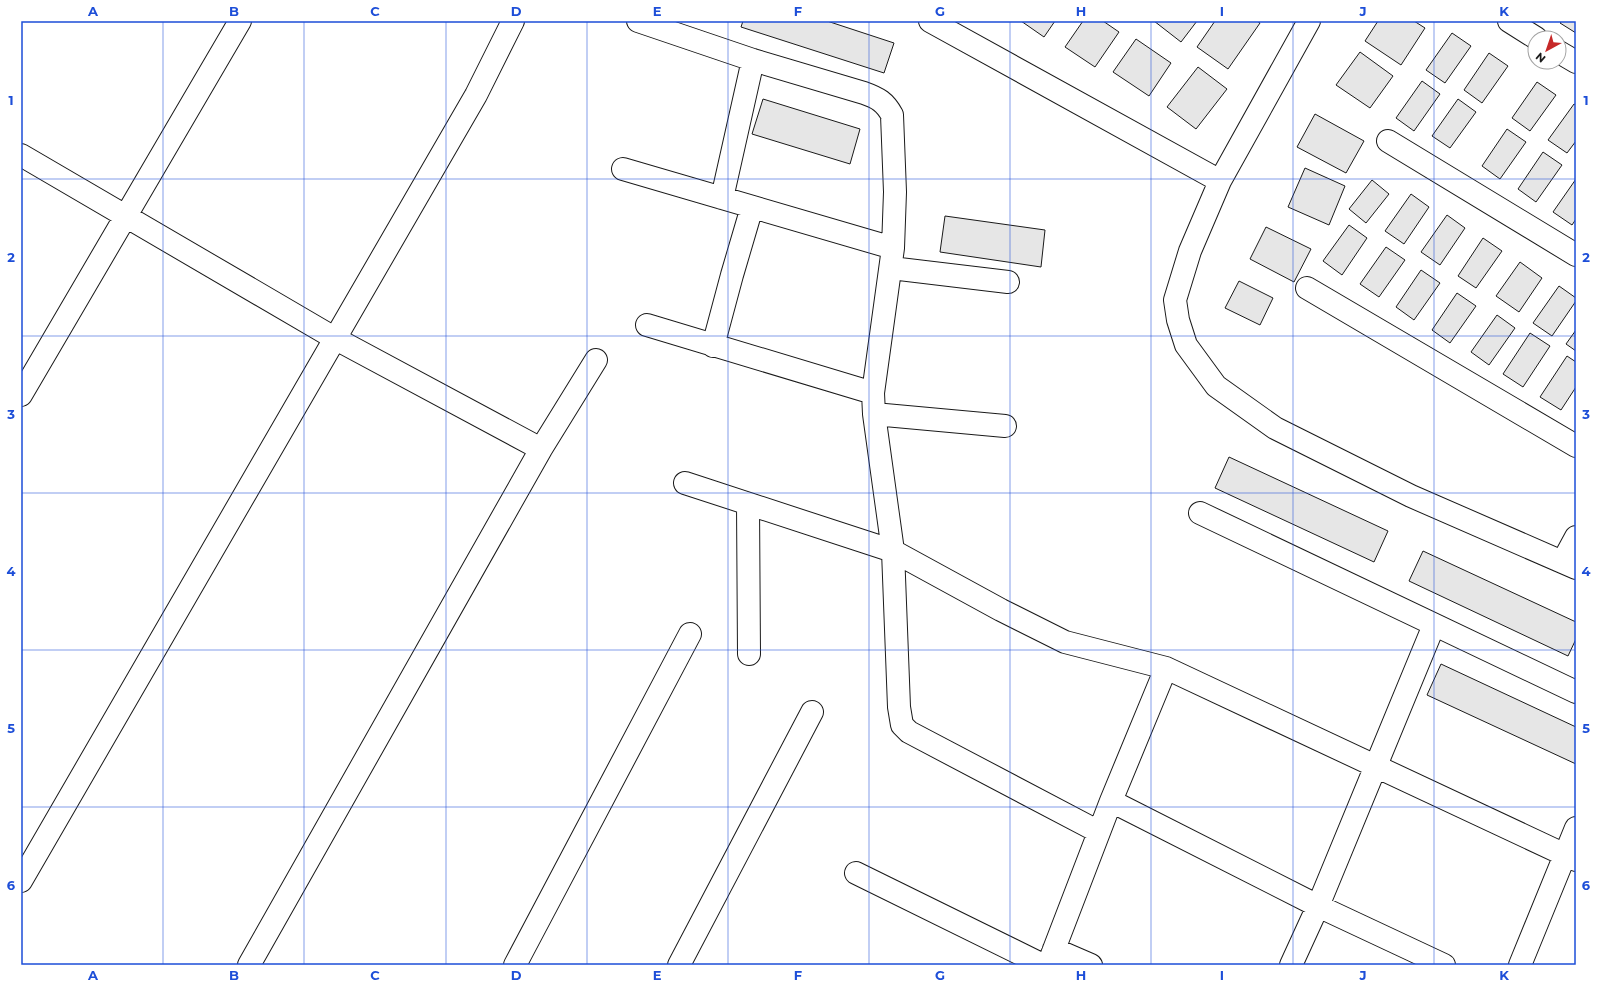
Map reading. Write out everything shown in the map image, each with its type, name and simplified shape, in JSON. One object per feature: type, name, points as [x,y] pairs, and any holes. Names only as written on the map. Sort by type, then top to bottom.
[{"type":"street","points":[[21,395],[240,21]]},
{"type":"street","points":[[21,881],[476,95],[512,21]]},
{"type":"street","points":[[638,21],[753,60],[879,98],[887,105],[892,115],[895,192],[892,258],[873,404],[892,551],[899,707],[902,725],[909,732],[1099,832]]},
{"type":"street","points":[[930,21],[1220,181]]},
{"type":"street","points":[[1309,21],[1220,181],[1190,251],[1175,300],[1178,320],[1186,345],[1216,386],[1275,428],[1412,496],[1569,564],[1576,537]]},
{"type":"street","points":[[1508,21],[1527,33]]},
{"type":"street","points":[[1567,57],[1576,62]]},
{"type":"street","points":[[722,198],[753,60]]},
{"type":"street","points":[[1388,141],[1576,254]]},
{"type":"street","points":[[21,155],[336,339],[542,449]]},
{"type":"street","points":[[623,169],[752,207],[892,258],[1008,282]]},
{"type":"street","points":[[713,346],[752,207]]},
{"type":"street","points":[[1307,288],[1576,446]]},
{"type":"street","points":[[648,325],[713,346],[873,404],[1005,426]]},
{"type":"street","points":[[248,965],[542,449],[596,360]]},
{"type":"street","points":[[685,483],[892,551],[1001,610],[1065,642],[1166,668],[1571,857]]},
{"type":"street","points":[[748,504],[749,654]]},
{"type":"street","points":[[1200,513],[1576,692]]},
{"type":"street","points":[[1291,965],[1318,906],[1434,625]]},
{"type":"street","points":[[515,965],[690,634]]},
{"type":"street","points":[[1048,960],[1166,668]]},
{"type":"street","points":[[679,965],[812,712]]},
{"type":"street","points":[[1111,801],[1318,906],[1444,965]]},
{"type":"street","points":[[1520,965],[1571,857],[1576,828]]},
{"type":"street","points":[[856,873],[1048,960],[1091,965]]},
{"type":"building","points":[[743,21],[827,21],[894,43],[884,73],[741,27]]},
{"type":"building","points":[[1021,21],[1055,21],[1044,37]]},
{"type":"building","points":[[1083,21],[1103,21],[1119,32],[1095,67],[1065,47]]},
{"type":"building","points":[[1154,21],[1197,21],[1181,42]]},
{"type":"building","points":[[1215,21],[1257,21],[1260,23],[1228,69],[1197,47]]},
{"type":"building","points":[[1378,21],[1414,21],[1425,28],[1401,65],[1365,41]]},
{"type":"building","points":[[1562,21],[1576,21],[1576,33],[1560,23]]},
{"type":"building","points":[[1452,33],[1471,46],[1445,83],[1426,70]]},
{"type":"building","points":[[1136,39],[1171,63],[1149,96],[1113,72]]},
{"type":"building","points":[[1360,52],[1393,76],[1370,108],[1336,85]]},
{"type":"building","points":[[1489,53],[1508,66],[1482,103],[1464,90]]},
{"type":"building","points":[[1198,67],[1227,89],[1196,129],[1167,107]]},
{"type":"building","points":[[1422,81],[1440,94],[1414,131],[1396,118]]},
{"type":"building","points":[[1537,82],[1556,95],[1530,131],[1512,118]]},
{"type":"building","points":[[763,99],[860,129],[850,164],[752,134]]},
{"type":"building","points":[[1458,99],[1476,112],[1450,148],[1432,136]]},
{"type":"building","points":[[1574,104],[1576,105],[1576,141],[1567,153],[1548,140]]},
{"type":"building","points":[[1315,114],[1364,141],[1346,173],[1297,147]]},
{"type":"building","points":[[1507,129],[1526,142],[1500,179],[1482,166]]},
{"type":"building","points":[[1543,152],[1562,165],[1536,202],[1518,189]]},
{"type":"building","points":[[1305,168],[1345,186],[1329,225],[1288,207]]},
{"type":"building","points":[[1576,179],[1576,219],[1572,225],[1553,212]]},
{"type":"building","points":[[1372,180],[1389,194],[1366,223],[1349,209]]},
{"type":"building","points":[[1411,194],[1429,207],[1404,244],[1385,231]]},
{"type":"building","points":[[1447,215],[1465,228],[1440,265],[1421,252]]},
{"type":"building","points":[[945,216],[1045,230],[1041,267],[940,252]]},
{"type":"building","points":[[1349,225],[1367,238],[1342,275],[1323,261]]},
{"type":"building","points":[[1266,227],[1311,249],[1294,282],[1250,259]]},
{"type":"building","points":[[1483,238],[1502,251],[1476,288],[1458,276]]},
{"type":"building","points":[[1386,247],[1405,260],[1379,297],[1360,284]]},
{"type":"building","points":[[1520,262],[1542,278],[1519,312],[1496,296]]},
{"type":"building","points":[[1421,270],[1440,283],[1414,320],[1396,307]]},
{"type":"building","points":[[1239,281],[1273,298],[1260,325],[1225,308]]},
{"type":"building","points":[[1559,286],[1576,298],[1576,301],[1552,336],[1533,323]]},
{"type":"building","points":[[1457,293],[1476,306],[1450,343],[1432,330]]},
{"type":"building","points":[[1497,315],[1515,328],[1489,365],[1471,352]]},
{"type":"building","points":[[1576,330],[1576,351],[1566,344]]},
{"type":"building","points":[[1530,333],[1550,346],[1523,387],[1503,374]]},
{"type":"building","points":[[1567,356],[1576,362],[1576,387],[1561,410],[1540,397]]},
{"type":"building","points":[[1229,457],[1388,531],[1374,562],[1215,488]]},
{"type":"building","points":[[1423,551],[1576,622],[1576,639],[1568,656],[1409,581]]},
{"type":"building","points":[[1441,664],[1576,727],[1576,764],[1427,695]]}]
